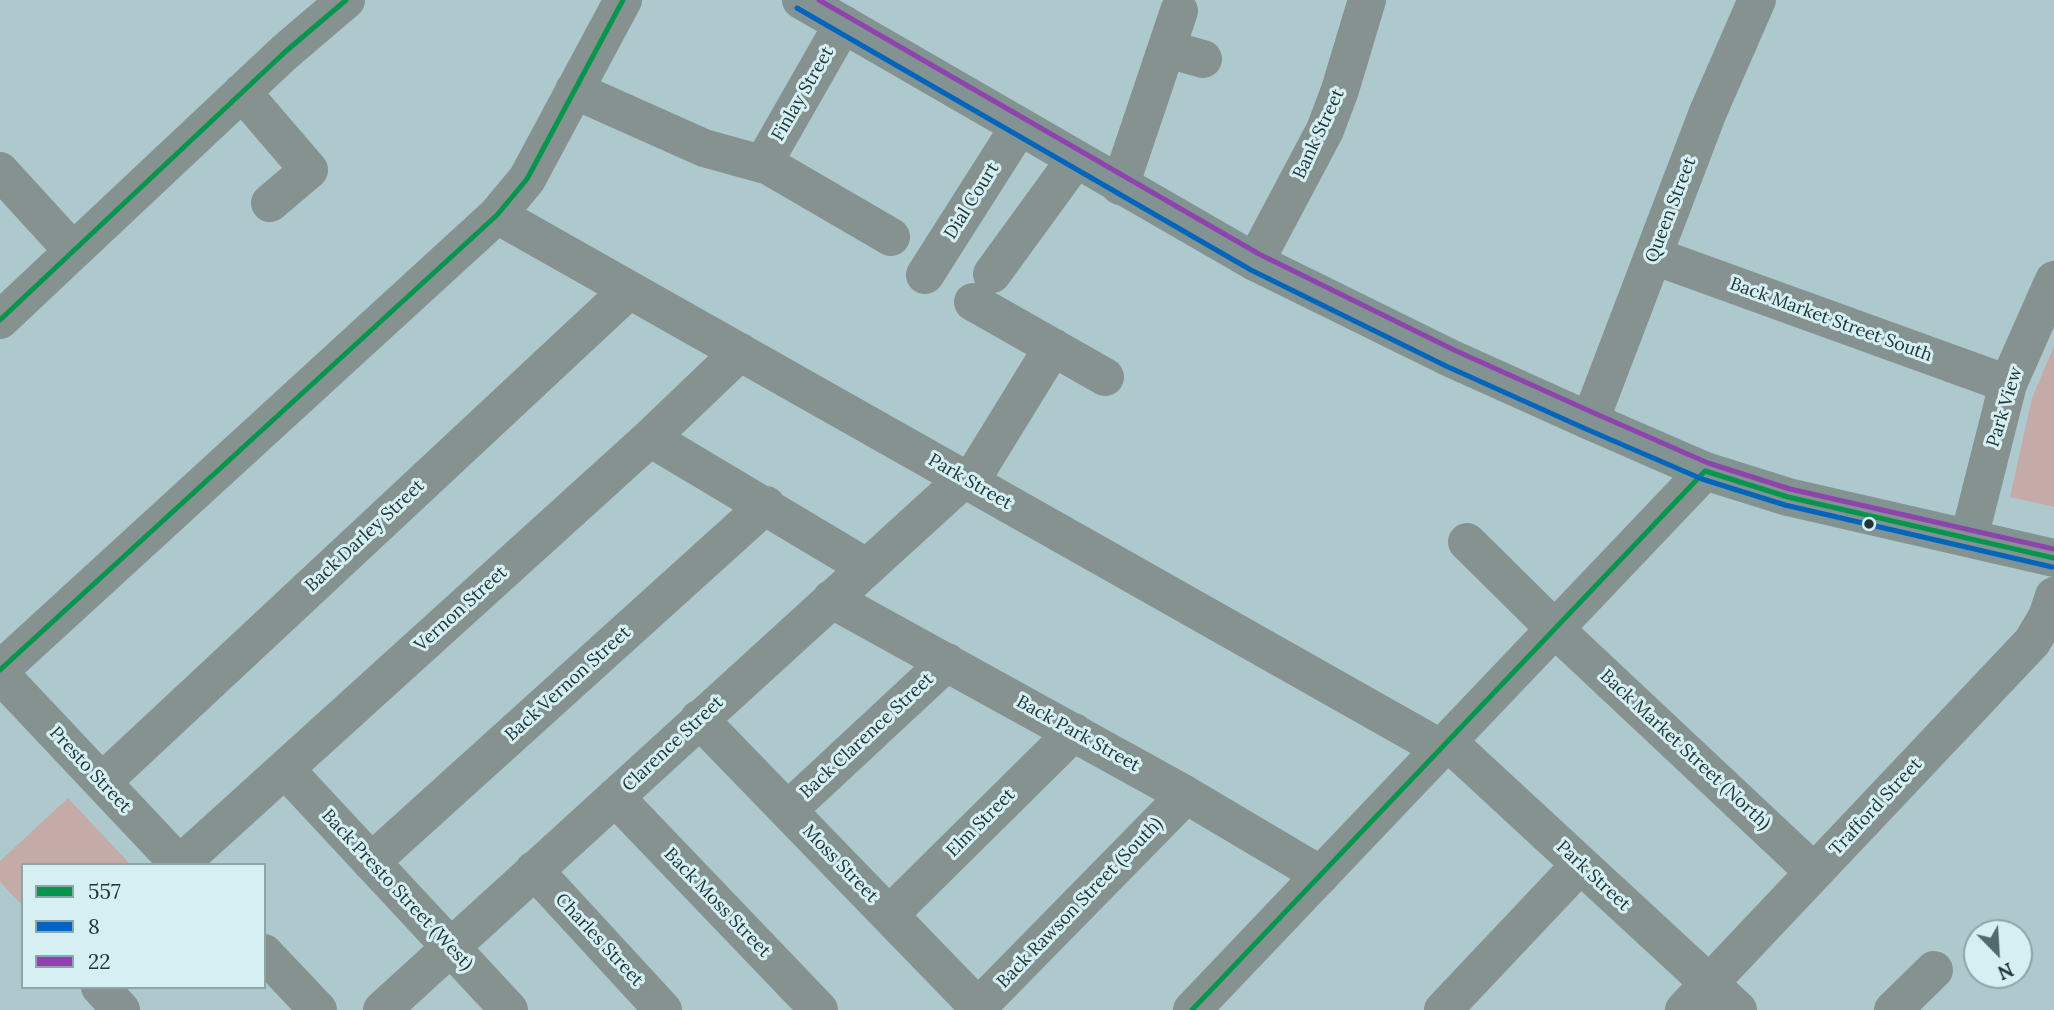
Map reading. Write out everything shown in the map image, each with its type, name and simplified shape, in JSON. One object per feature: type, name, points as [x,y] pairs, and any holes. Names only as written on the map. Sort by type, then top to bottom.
[{"type":"main road","points":[[804,1],[1120,186],[1255,261],[1450,358],[1590,421],[1705,471],[1788,497],[2054,558]]},
{"type":"street","points":[[0,672],[497,215],[527,179],[623,0]]},
{"type":"street","name":"Bank Street","points":[[1255,261],[1325,130],[1367,0]]},
{"type":"street","name":"Queen Street","points":[[1590,421],[1708,111],[1757,0]]},
{"type":"street","points":[[0,320],[336,3]]},
{"type":"street","points":[[1120,186],[1179,11]]},
{"type":"street","name":"Finlay Street","points":[[763,164],[843,24]]},
{"type":"street","points":[[1167,49],[1203,60]]},
{"type":"street","points":[[575,90],[704,148],[763,164],[891,237]]},
{"type":"street","points":[[243,92],[309,170],[270,203]]},
{"type":"street","name":"Dial Court","points":[[925,275],[1019,127]]},
{"type":"street","points":[[1075,160],[983,288],[1054,347],[1105,377]]},
{"type":"street","points":[[0,171],[74,250]]},
{"type":"street","name":"Park Street","points":[[497,215],[564,270],[629,289],[1445,746],[1580,865],[1697,997],[1738,1010]]},
{"type":"street","name":"Back Market Street South","points":[[1654,256],[2008,384]]},
{"type":"street","name":"Park View","points":[[1969,538],[2008,384],[2054,281]]},
{"type":"street","name":"Back Darley Street","points":[[102,782],[629,289]]},
{"type":"street","name":"Clarence Street","points":[[382,1010],[866,567],[967,480],[1054,347]]},
{"type":"street","name":"Vernon Street","points":[[182,863],[650,438],[740,352]]},
{"type":"street","points":[[650,438],[866,567]]},
{"type":"street","points":[[1192,1010],[1705,471]]},
{"type":"street","name":"Back Vernon Street","points":[[371,862],[766,505]]},
{"type":"street","name":"Back Market Street (North)","points":[[1467,542],[1555,629],[1814,872]]},
{"type":"street","name":"Trafford Street","points":[[1697,997],[2032,642],[2047,617],[2054,596]]},
{"type":"street","name":"Back Park Street","points":[[831,599],[1186,795],[1321,875]]},
{"type":"street","name":"Back Clarence Street","points":[[788,810],[947,662]]},
{"type":"street","name":"Presto Street","points":[[0,672],[178,863]]},
{"type":"street","name":"Moss Street","points":[[699,719],[978,1009]]},
{"type":"street","name":"Elm Street","points":[[889,915],[1074,732]]},
{"type":"street","name":"Back Presto Street (West)","points":[[285,769],[509,1010]]},
{"type":"street","name":"Back Rawson Street (South)","points":[[978,1009],[1186,795]]},
{"type":"street","name":"Back Moss Street","points":[[615,797],[819,1010]]},
{"type":"street","points":[[1443,1010],[1580,865]]},
{"type":"street","name":"Charles Street","points":[[534,870],[663,1010]]},
{"type":"street","points":[[266,955],[318,1010]]},
{"type":"street","points":[[1900,1008],[1934,970]]},
{"type":"street","points":[[78,1010],[89,1000],[92,989]]},
{"type":"street","points":[[102,989],[121,1010]]},
{"type":"shaded area","points":[[2054,346],[2054,507],[2010,497],[2032,398]]},
{"type":"shaded area","points":[[68,798],[129,863],[21,863],[21,904],[0,882],[0,861]]},
{"type":"transit line","name":"557","points":[[0,320],[285,52],[346,0]]},
{"type":"transit line","name":"557","points":[[0,670],[497,215],[527,179],[623,0]]},
{"type":"transit line","name":"22","points":[[819,0],[1259,254],[1454,350],[1594,413],[1708,463],[1790,489],[2054,549]]},
{"type":"transit line","name":"8","points":[[797,8],[1251,270],[1446,366],[1586,429],[1702,479],[1785,505],[2052,567]]},
{"type":"transit line","name":"557","points":[[1705,471],[1788,497],[2054,558]]},
{"type":"transit line","name":"557","points":[[1192,1010],[1705,471]]}]
